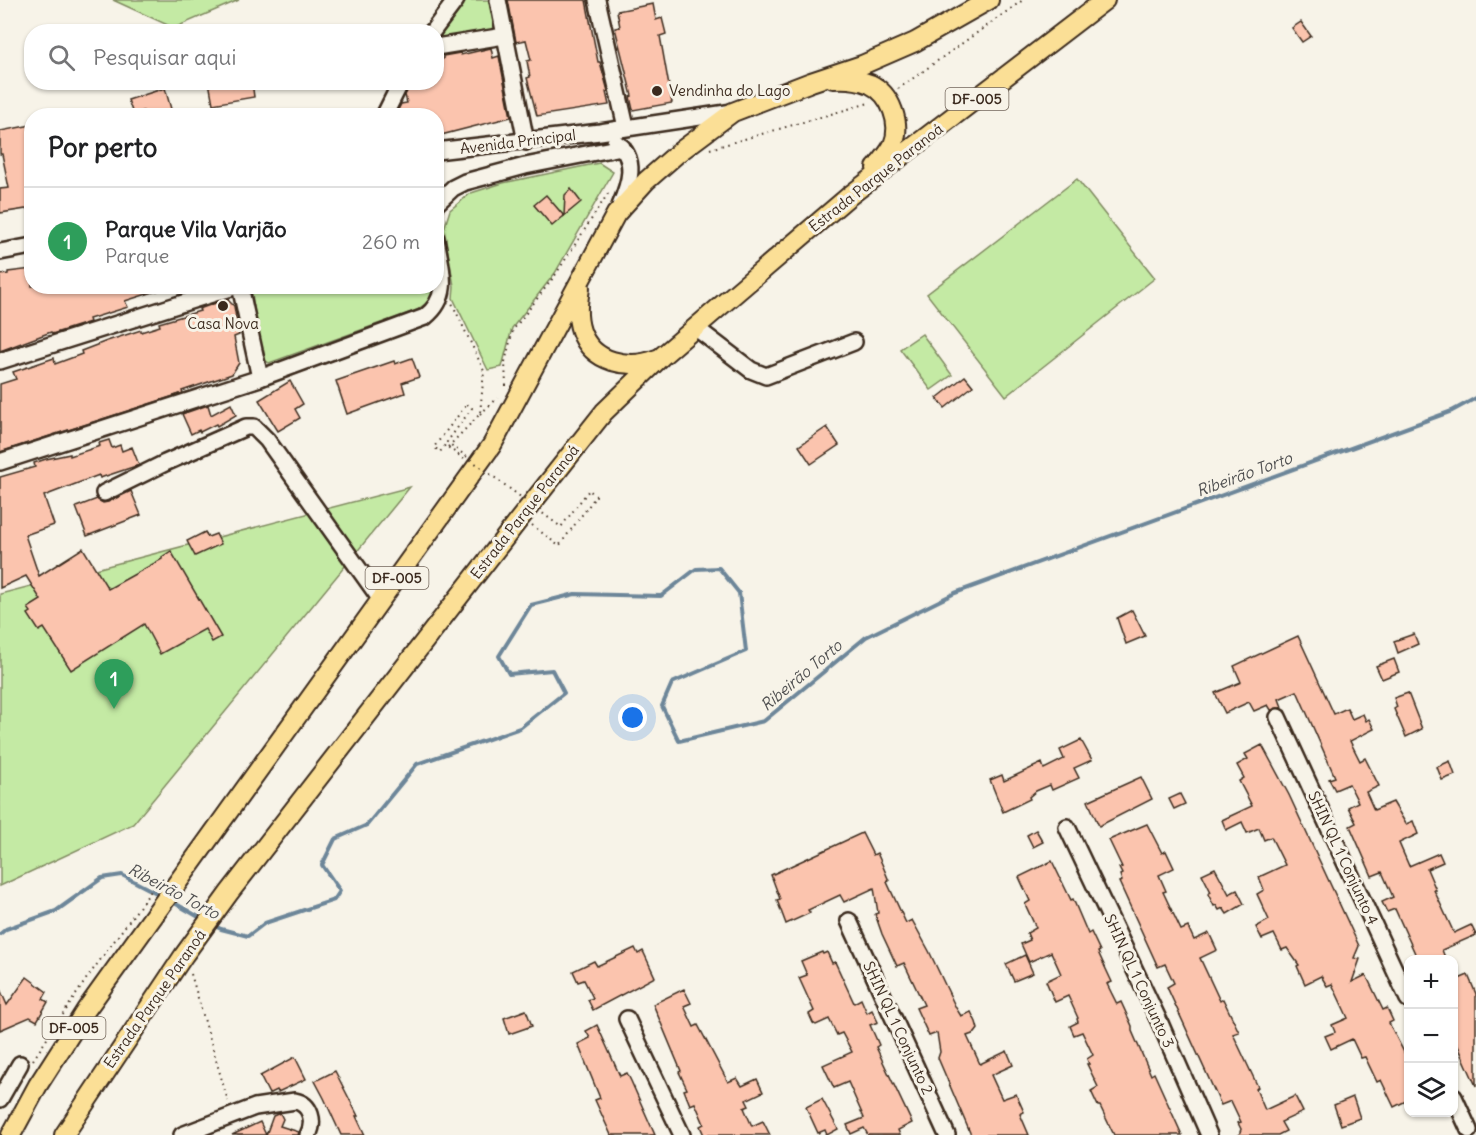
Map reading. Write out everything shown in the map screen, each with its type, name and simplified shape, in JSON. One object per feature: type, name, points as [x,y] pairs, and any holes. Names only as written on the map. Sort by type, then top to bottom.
[{"type":"main road","name":"DF-005","points":[[11,1135],[38,1085],[139,920],[191,864],[492,445],[616,214],[646,181],[678,153],[733,112],[862,65],[915,42],[989,0]]},
{"type":"main road","name":"Estrada Parque Paranoá","points":[[64,1135],[186,961],[229,893],[604,412],[661,357],[848,197],[1105,0]]},
{"type":"main road","points":[[811,82],[847,78],[861,81],[873,86],[894,111],[897,125],[894,144],[883,160],[848,197]]},
{"type":"main road","points":[[582,277],[578,305],[579,319],[586,341],[592,348],[605,358],[634,365],[661,357]]},
{"type":"street","points":[[438,24],[456,0]]},
{"type":"street","points":[[498,0],[526,142]]},
{"type":"street","points":[[597,0],[626,127]]},
{"type":"street","points":[[444,46],[504,36]]},
{"type":"street","points":[[388,108],[396,90]]},
{"type":"street","name":"Avenida Principal","points":[[444,150],[526,142],[733,112]]},
{"type":"street","points":[[600,132],[622,147],[629,161],[629,183],[616,214]]},
{"type":"street","points":[[444,196],[453,188],[465,182],[525,166],[622,147]]},
{"type":"street","points":[[0,252],[24,248]]},
{"type":"street","points":[[0,361],[214,294]]},
{"type":"street","points":[[241,294],[260,378]]},
{"type":"street","points":[[0,462],[260,378],[425,317],[440,301],[441,294]]},
{"type":"street","points":[[696,328],[745,366],[766,376],[854,342]]},
{"type":"street","points":[[104,493],[165,462],[246,427],[254,428],[267,440],[381,600]]},
{"type":"street","name":"SHIN QL 1 Conjunto 4","points":[[1278,717],[1404,990]]},
{"type":"street","name":"SHIN QL 1 Conjunto 3","points":[[1067,827],[1160,1023],[1209,1135]]},
{"type":"street","name":"SHIN QL 1 Conjunto 2","points":[[849,921],[947,1135]]},
{"type":"street","points":[[627,1019],[682,1135]]},
{"type":"street","points":[[0,1099],[20,1064]]},
{"type":"street","points":[[186,1134],[270,1103],[286,1101],[301,1102],[307,1107],[312,1116],[312,1128],[308,1135]]},
{"type":"street","points":[[1458,1106],[1468,1131]]},
{"type":"path","points":[[710,149],[885,98],[1023,0]]},
{"type":"path","points":[[506,391],[505,362],[513,330],[556,274],[611,189]]},
{"type":"path","points":[[444,286],[484,371],[480,414],[448,447]]},
{"type":"path","points":[[470,450],[464,459],[445,445],[440,452],[434,447],[467,404],[472,408],[447,442],[561,527],[589,490],[596,496],[559,546],[520,517]]},
{"type":"path","points":[[139,920],[161,877]]},
{"type":"path","points":[[186,961],[232,1116]]},
{"type":"green space","points":[[113,0],[239,0],[183,24],[165,24]]},
{"type":"green space","points":[[464,0],[489,0],[496,33],[444,42],[444,25]]},
{"type":"green space","points":[[599,163],[613,172],[555,273],[512,328],[502,367],[488,370],[453,298],[454,286],[444,229],[450,210],[471,193],[503,183]]},
{"type":"green space","points":[[1077,179],[1155,278],[1006,396],[927,294]]},
{"type":"green space","points":[[252,294],[432,294],[429,301],[417,310],[269,363],[261,355]]},
{"type":"green space","points":[[922,334],[952,375],[931,390],[900,349]]},
{"type":"green space","points":[[410,487],[133,824],[0,886],[0,594]]},
{"type":"building","points":[[508,0],[586,0],[598,62],[600,62],[608,91],[606,92],[609,105],[537,116],[527,78],[530,77],[527,61],[531,60],[526,40],[516,42]]},
{"type":"building","points":[[653,4],[656,20],[662,18],[666,34],[660,36],[672,103],[633,110],[630,97],[632,96],[615,28],[620,27],[617,11]]},
{"type":"building","points":[[1301,22],[1311,36],[1302,42],[1292,28]]},
{"type":"building","points":[[491,48],[493,58],[499,56],[511,117],[444,134],[444,108],[399,108],[401,104],[407,103],[405,95],[408,90],[444,90],[444,56],[460,53],[461,55]]},
{"type":"building","points":[[166,90],[171,108],[131,108],[128,100]]},
{"type":"building","points":[[210,90],[253,90],[254,97],[213,104]]},
{"type":"building","points":[[24,126],[24,209],[0,213],[0,189],[9,188],[2,154],[0,154],[0,131]]},
{"type":"building","points":[[571,189],[581,202],[564,216],[565,195]]},
{"type":"building","points":[[546,195],[564,216],[552,226],[534,205]]},
{"type":"building","points":[[24,270],[24,294],[147,294],[125,301],[128,307],[89,319],[90,322],[52,334],[51,332],[0,351],[0,275],[8,274],[8,272]]},
{"type":"building","points":[[227,299],[234,306],[239,335],[234,337],[239,363],[232,374],[182,391],[183,393],[0,452],[0,384],[16,379],[13,372],[54,358],[55,364],[107,341],[160,326],[159,323],[200,311],[199,309]]},
{"type":"building","points":[[412,358],[419,377],[402,383],[405,393],[347,414],[336,381],[394,361],[395,364]]},
{"type":"building","points":[[965,376],[973,386],[945,408],[937,398]]},
{"type":"building","points":[[290,381],[303,404],[295,409],[300,418],[278,431],[259,400]]},
{"type":"building","points":[[231,404],[236,415],[217,426],[216,424],[191,434],[182,414],[208,405],[211,415]]},
{"type":"building","points":[[827,427],[839,445],[811,464],[799,446]]},
{"type":"building","points":[[109,440],[112,448],[120,445],[122,451],[132,447],[139,465],[100,478],[99,475],[44,496],[54,525],[25,535],[39,576],[83,548],[108,589],[162,559],[171,551],[221,637],[212,642],[205,629],[160,654],[144,624],[71,670],[44,628],[39,631],[28,614],[31,612],[28,608],[41,600],[26,576],[0,588],[0,477],[35,467],[34,463],[46,459],[70,454],[70,456],[100,446],[99,443]]},
{"type":"building","points":[[131,491],[141,515],[87,536],[76,507],[97,499],[103,503],[108,502]]},
{"type":"building","points":[[205,532],[208,537],[216,534],[221,544],[195,556],[187,541]]},
{"type":"building","points":[[1132,610],[1145,636],[1126,644],[1117,618]]},
{"type":"building","points":[[1414,634],[1418,644],[1398,653],[1394,641]]},
{"type":"building","points":[[1298,636],[1334,714],[1347,708],[1352,719],[1363,714],[1366,721],[1369,719],[1374,729],[1350,741],[1360,761],[1365,758],[1379,786],[1366,792],[1374,810],[1393,802],[1406,824],[1413,821],[1418,834],[1399,843],[1409,866],[1439,853],[1443,862],[1427,869],[1436,890],[1434,890],[1454,933],[1471,925],[1476,935],[1442,950],[1444,955],[1416,955],[1395,909],[1387,912],[1382,902],[1393,897],[1382,872],[1372,876],[1350,826],[1356,823],[1348,807],[1358,802],[1349,784],[1335,790],[1329,779],[1335,777],[1297,691],[1279,699],[1282,707],[1280,708],[1271,710],[1268,705],[1254,711],[1249,702],[1225,713],[1215,693],[1241,682],[1234,666]]},
{"type":"building","points":[[1394,659],[1399,672],[1382,679],[1376,666]]},
{"type":"building","points":[[1408,693],[1422,729],[1406,737],[1394,709],[1397,707],[1394,698]]},
{"type":"building","points":[[1081,740],[1092,760],[1074,768],[1079,778],[1052,790],[1050,785],[1036,791],[1029,797],[1030,799],[1003,812],[990,780],[1002,775],[1004,781],[1042,763],[1044,769],[1064,759],[1060,750]]},
{"type":"building","points":[[1262,745],[1289,795],[1359,946],[1354,958],[1360,959],[1352,982],[1366,975],[1383,1010],[1387,1008],[1393,1021],[1389,1023],[1404,1052],[1404,1102],[1394,1107],[1381,1080],[1377,1082],[1365,1057],[1361,1058],[1352,1039],[1331,1049],[1325,1036],[1335,1032],[1332,1025],[1348,1018],[1332,984],[1327,986],[1321,976],[1305,984],[1297,966],[1299,965],[1287,948],[1282,950],[1274,934],[1262,939],[1256,927],[1269,920],[1257,894],[1264,890],[1259,877],[1285,865],[1271,837],[1264,840],[1259,828],[1247,833],[1242,822],[1226,830],[1222,820],[1252,806],[1239,781],[1244,778],[1237,765],[1248,759],[1245,754]]},
{"type":"building","points":[[1450,761],[1455,775],[1442,780],[1437,767]]},
{"type":"building","points":[[1141,777],[1152,799],[1099,826],[1088,801]]},
{"type":"building","points":[[1180,794],[1185,804],[1174,809],[1169,799]]},
{"type":"building","points":[[1147,824],[1162,853],[1166,851],[1174,868],[1159,875],[1166,891],[1163,892],[1181,930],[1188,927],[1194,940],[1209,933],[1217,950],[1200,958],[1220,1001],[1223,999],[1239,1032],[1233,1034],[1258,1087],[1256,1089],[1265,1110],[1295,1096],[1303,1112],[1281,1122],[1286,1131],[1278,1135],[1239,1135],[1241,1129],[1238,1123],[1241,1122],[1231,1101],[1221,1105],[1167,987],[1174,983],[1165,964],[1158,967],[1119,882],[1122,881],[1120,875],[1122,874],[1119,868],[1122,867],[1109,840]]},
{"type":"building","points":[[1036,830],[1043,842],[1033,847],[1027,835]]},
{"type":"building","points":[[862,833],[873,855],[877,853],[889,881],[887,882],[906,923],[912,920],[956,1008],[961,1016],[971,1012],[978,1029],[967,1036],[980,1064],[1007,1051],[1013,1065],[991,1075],[1002,1099],[1016,1094],[1024,1112],[1020,1114],[1029,1135],[971,1135],[938,1058],[940,1052],[937,1033],[929,1036],[916,1008],[924,1005],[904,963],[897,966],[882,934],[875,914],[878,913],[874,888],[844,902],[840,895],[808,910],[810,913],[786,924],[771,875]]},
{"type":"building","points":[[1052,861],[1071,900],[1073,899],[1088,934],[1091,932],[1112,982],[1107,984],[1117,1004],[1121,1002],[1151,1075],[1154,1073],[1182,1135],[1114,1135],[1091,1091],[1098,1087],[1087,1064],[1089,1064],[1087,1059],[1093,1055],[1082,1032],[1074,1035],[1070,1026],[1078,1022],[1078,1018],[1068,996],[1055,1002],[1046,981],[1061,974],[1051,952],[1029,962],[1021,944],[1030,940],[1027,933],[1036,928],[1025,904],[1030,901],[1019,877]]},
{"type":"building","points":[[1215,868],[1229,894],[1237,890],[1244,904],[1227,914],[1223,908],[1219,910],[1216,905],[1214,906],[1208,894],[1211,892],[1202,874]]},
{"type":"building","points":[[635,948],[638,954],[643,951],[655,977],[593,1010],[588,1000],[593,998],[584,980],[578,982],[573,971],[594,961],[597,966]]},
{"type":"building","points":[[822,952],[823,954],[827,952],[832,963],[835,962],[854,1003],[861,999],[867,1013],[872,1010],[878,1022],[870,1025],[879,1045],[876,1047],[912,1123],[898,1130],[900,1135],[868,1135],[864,1128],[851,1134],[847,1125],[864,1118],[848,1082],[834,1088],[823,1065],[852,1052],[842,1033],[837,1035],[829,1019],[816,1025],[813,1023],[809,1014],[814,1011],[799,978],[807,975],[801,961]]},
{"type":"building","points":[[1025,955],[1033,973],[1014,981],[1006,964]]},
{"type":"building","points":[[1468,975],[1476,994],[1476,1086],[1458,1046],[1458,979]]},
{"type":"building","points":[[27,977],[47,992],[43,999],[48,1002],[37,1021],[30,1017],[0,1030],[0,989],[7,1005]]},
{"type":"building","points":[[684,989],[691,1003],[684,1006],[694,1027],[698,1025],[728,1082],[737,1078],[742,1086],[757,1079],[763,1092],[746,1100],[749,1106],[744,1108],[752,1126],[763,1121],[770,1135],[704,1135],[700,1126],[704,1124],[695,1103],[690,1105],[684,1090],[687,1089],[679,1072],[681,1071],[653,1004]]},
{"type":"building","points":[[526,1010],[532,1026],[509,1034],[504,1018]]},
{"type":"building","points":[[597,1025],[620,1076],[627,1073],[655,1135],[611,1135],[595,1100],[600,1098],[578,1044],[590,1038],[586,1031]]},
{"type":"building","points":[[295,1057],[306,1079],[269,1094],[260,1076]]},
{"type":"building","points":[[335,1071],[365,1135],[341,1135],[315,1081]]},
{"type":"building","points":[[1353,1097],[1360,1118],[1341,1125],[1334,1105]]},
{"type":"building","points":[[822,1099],[838,1129],[827,1135],[825,1130],[818,1133],[806,1107]]},
{"type":"building","points":[[280,1113],[283,1119],[280,1126],[299,1132],[298,1135],[266,1135],[273,1116]]},
{"type":"building","points":[[260,1122],[266,1135],[232,1135]]},
{"type":"waterway","name":"Ribeirão Torto","points":[[213,925],[248,936],[265,923],[334,900],[340,891],[322,865],[335,839],[367,825],[417,764],[520,728],[564,693],[552,670],[509,674],[499,656],[531,605],[575,594],[661,596],[696,569],[719,568],[739,593],[746,651],[672,683],[662,706],[679,741],[764,721],[866,637],[955,593],[1452,411],[1476,398]]},
{"type":"waterway","name":"Ribeirão Torto","points":[[0,934],[6,929],[56,911],[102,878],[122,875],[162,896]]},
{"type":"waterway","name":"Ribeirão Torto","points":[[171,901],[204,920]]},
{"type":"place","name":"Vendinha do Lago","points":[[657,91]]},
{"type":"place","name":"Casa Nova","points":[[223,306]]},
{"type":"place","name":"Parque Vila Varjão","points":[[114,709]]}]
